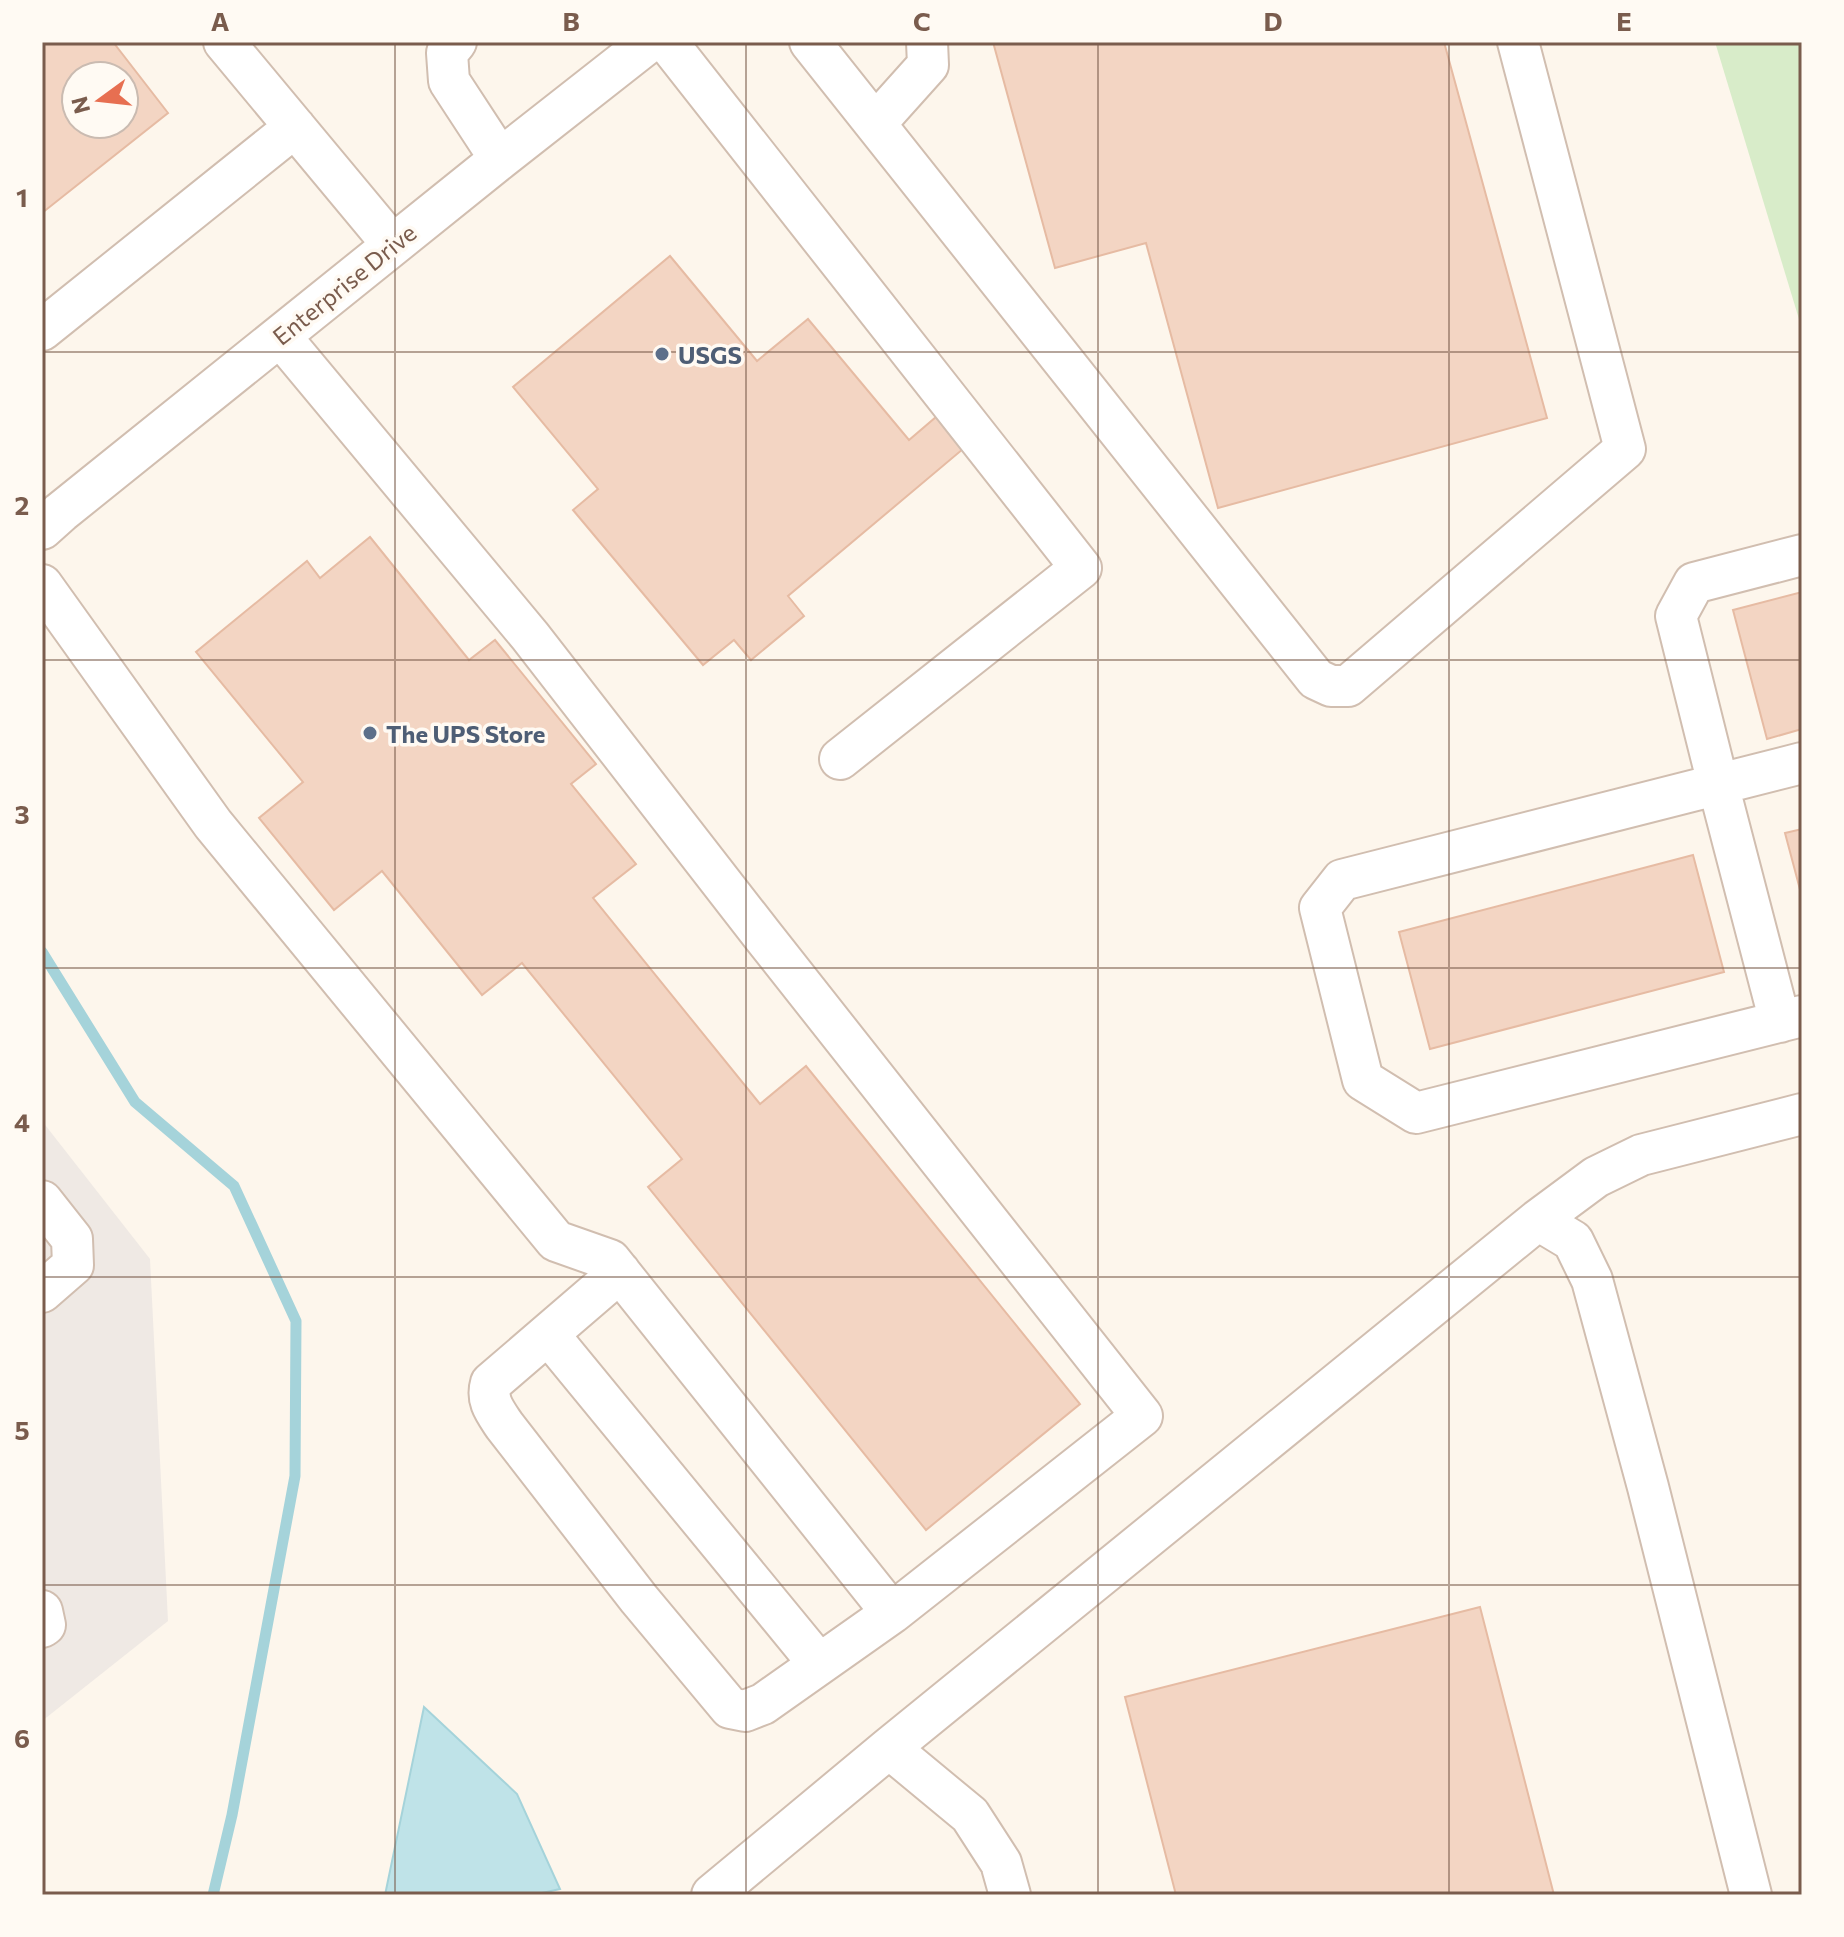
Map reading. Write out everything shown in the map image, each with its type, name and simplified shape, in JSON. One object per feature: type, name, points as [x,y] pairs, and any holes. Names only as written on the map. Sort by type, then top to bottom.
[{"type":"street","points":[[224,42],[393,245]]},
{"type":"street","points":[[456,42],[447,53],[449,81],[500,159]]},
{"type":"street","name":"Enterprise Drive","points":[[48,510],[280,336],[649,42]]},
{"type":"street","points":[[667,42],[1081,568],[840,759]]},
{"type":"street","points":[[810,42],[1316,679],[1331,686],[1348,686],[1625,449],[1518,42]]},
{"type":"street","points":[[876,123],[928,65],[927,42]]},
{"type":"street","points":[[42,330],[295,127]]},
{"type":"street","points":[[280,336],[530,636],[1142,1416],[892,1613],[763,1704],[745,1711],[730,1708],[639,1599],[491,1407],[488,1393],[491,1383],[620,1272]]},
{"type":"street","points":[[1802,555],[1694,583],[1676,616],[1718,784],[1791,1019],[1416,1113],[1363,1080],[1320,908],[1342,880],[1718,784],[1802,763]]},
{"type":"street","points":[[42,585],[213,824],[556,1241],[610,1260],[892,1613]]},
{"type":"street","points":[[712,1895],[1538,1220],[1596,1177],[1641,1155],[1802,1114]]},
{"type":"street","points":[[42,1201],[72,1239],[73,1265],[42,1292]]},
{"type":"street","points":[[1538,1220],[1573,1241],[1592,1280],[1648,1487],[1751,1895]]},
{"type":"street","points":[[548,1334],[819,1664]]},
{"type":"street","points":[[42,1611],[45,1625],[42,1627]]},
{"type":"street","points":[[889,1748],[970,1815],[1001,1863],[1010,1895]]},
{"type":"shaded area","points":[[42,1121],[150,1259],[168,1621],[42,1721]]},
{"type":"green space","points":[[1715,42],[1802,42],[1802,329]]},
{"type":"water","points":[[424,1707],[517,1794],[560,1889],[533,1895],[385,1895]]},
{"type":"building","points":[[42,42],[113,42],[127,60],[60,60],[60,140],[134,140],[42,213]]},
{"type":"building","points":[[993,42],[1444,42],[1547,418],[1218,508],[1146,243],[1055,268]]},
{"type":"building","points":[[140,77],[168,113],[140,135]]},
{"type":"building","points":[[670,256],[757,361],[808,319],[909,440],[936,417],[963,449],[788,596],[804,616],[751,660],[734,640],[703,665],[573,510],[598,489],[513,387]]},
{"type":"building","points":[[370,537],[469,660],[495,640],[596,764],[571,784],[636,864],[593,898],[760,1104],[806,1066],[1080,1404],[926,1530],[648,1187],[682,1159],[522,963],[482,995],[382,871],[334,910],[259,818],[303,782],[196,652],[307,561],[320,578]]},
{"type":"building","points":[[1802,592],[1802,729],[1767,739],[1733,610]]},
{"type":"building","points":[[1802,829],[1802,897],[1785,833]]},
{"type":"building","points":[[1693,855],[1724,972],[1430,1049],[1399,932]]},
{"type":"building","points":[[1480,1607],[1554,1895],[1176,1895],[1125,1697]]},
{"type":"waterway","points":[[42,952],[135,1102],[234,1186],[296,1321],[295,1476],[232,1815],[213,1895]]},
{"type":"place","name":"USGS","points":[[662,354]]},
{"type":"place","name":"The UPS Store","points":[[370,733]]}]
